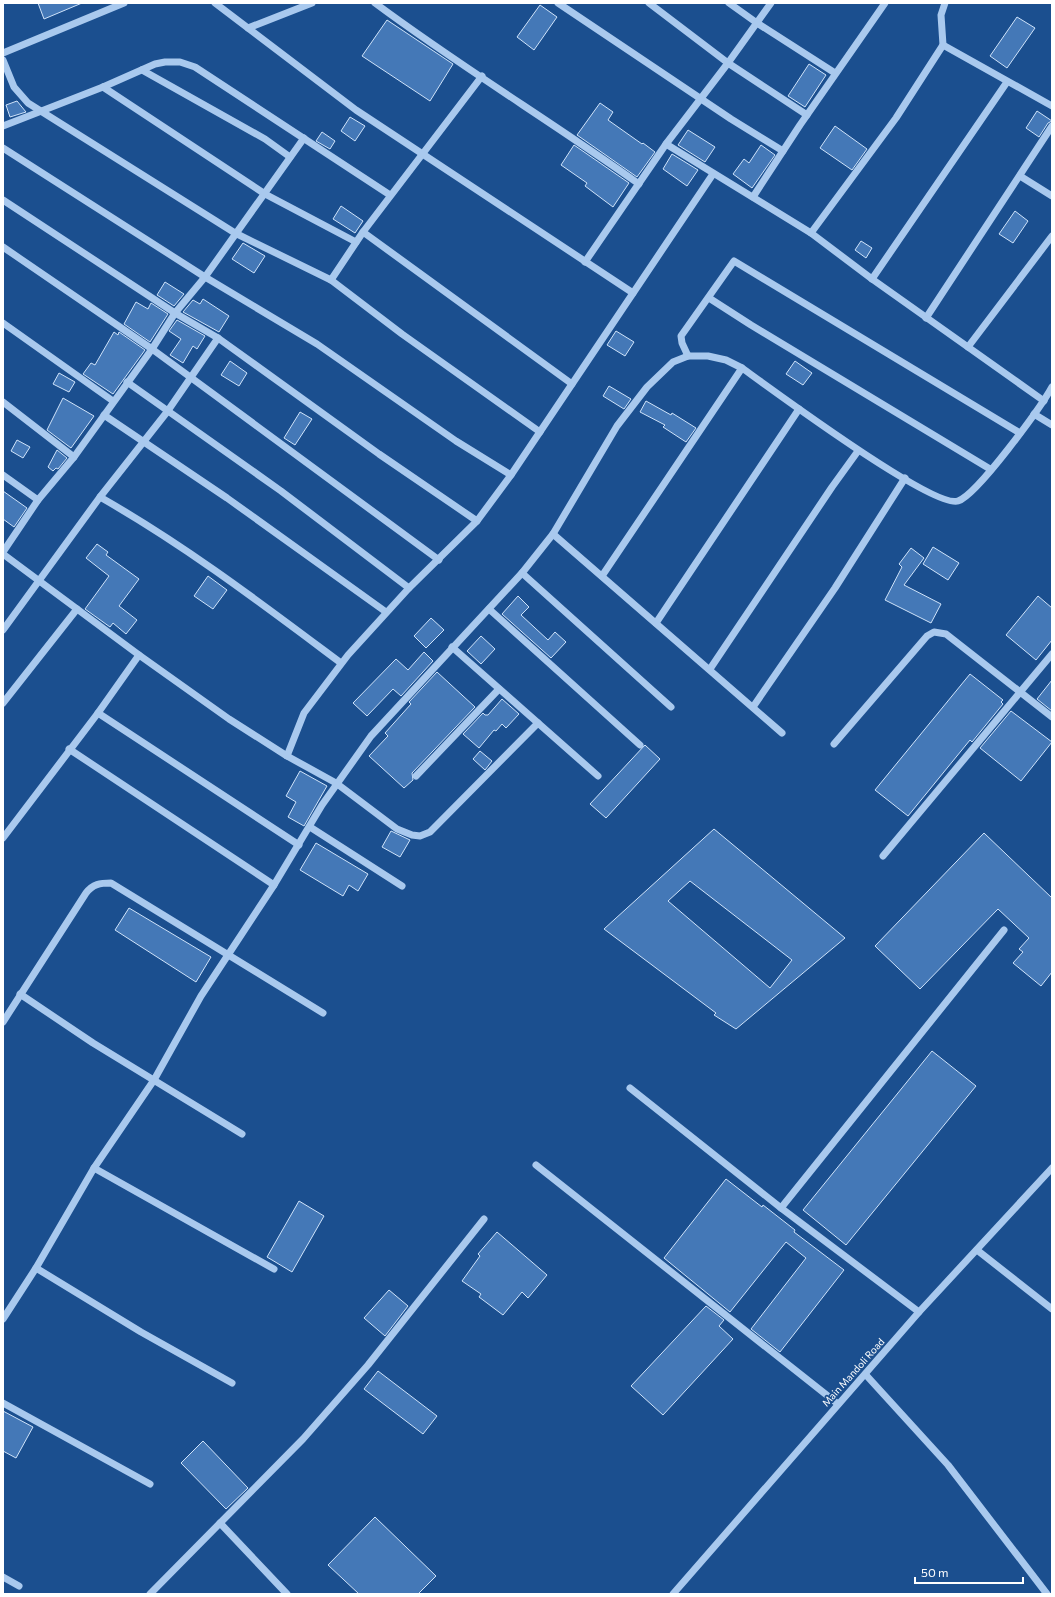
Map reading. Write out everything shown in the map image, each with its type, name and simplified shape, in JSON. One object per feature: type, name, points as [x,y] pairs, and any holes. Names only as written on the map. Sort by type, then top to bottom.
[{"type":"street","points":[[3,53],[124,3]]},
{"type":"street","points":[[215,3],[356,110],[585,262],[633,292]]},
{"type":"street","points":[[248,28],[312,3]]},
{"type":"street","points":[[375,3],[421,37],[482,76],[639,184]]},
{"type":"street","points":[[558,3],[700,98],[783,151]]},
{"type":"street","points":[[650,3],[728,64],[807,115]]},
{"type":"street","points":[[729,3],[835,74]]},
{"type":"street","points":[[585,262],[666,144],[700,98],[728,64],[771,3]]},
{"type":"street","points":[[753,197],[807,115],[885,3]]},
{"type":"street","points":[[811,233],[896,118],[943,45],[941,15],[945,3]]},
{"type":"street","points":[[943,45],[1052,106]]},
{"type":"street","points":[[3,60],[14,87],[20,96],[39,111],[235,233],[331,280],[402,334],[540,432]]},
{"type":"street","points":[[3,126],[164,62],[180,62],[195,67],[390,195]]},
{"type":"street","points":[[142,70],[265,140],[290,156]]},
{"type":"street","points":[[331,280],[390,195],[482,76]]},
{"type":"street","points":[[872,279],[1007,82]]},
{"type":"street","points":[[103,87],[265,194],[356,242]]},
{"type":"street","points":[[926,318],[1052,126]]},
{"type":"street","points":[[304,138],[205,277],[175,313],[152,349],[74,457],[38,500],[3,553],[139,655],[229,719],[286,756],[336,783],[397,829],[412,835],[420,836],[430,832],[538,723]]},
{"type":"street","points":[[666,144],[811,233],[926,318],[1044,401]]},
{"type":"street","points":[[3,148],[205,277],[317,344],[456,441],[511,475]]},
{"type":"street","points":[[286,756],[304,713],[341,663],[386,612],[477,521],[511,475],[713,174]]},
{"type":"street","points":[[1020,176],[1052,196]]},
{"type":"street","points":[[3,200],[175,313],[218,338],[379,454],[477,521]]},
{"type":"street","points":[[363,232],[572,384]]},
{"type":"street","points":[[968,347],[1052,236]]},
{"type":"street","points":[[3,247],[152,349],[439,560]]},
{"type":"street","points":[[688,356],[682,343],[681,336],[734,261],[1020,433]]},
{"type":"street","points":[[709,298],[751,325],[990,469]]},
{"type":"street","points":[[3,323],[113,401]]},
{"type":"street","points":[[3,630],[100,497],[167,412],[218,338]]},
{"type":"street","points":[[3,1319],[36,1268],[94,1168],[154,1080],[201,996],[274,885],[336,783],[371,736],[522,573],[553,534],[594,463],[627,413],[647,387],[673,362],[688,356],[708,356],[726,360],[742,368],[858,451],[934,495],[947,500],[957,501],[972,492],[1020,433],[1044,401],[1052,387]]},
{"type":"street","points":[[602,576],[742,368]]},
{"type":"street","points":[[127,382],[167,412],[281,491],[409,588]]},
{"type":"street","points":[[3,402],[74,457]]},
{"type":"street","points":[[656,623],[799,409]]},
{"type":"street","points":[[1034,414],[1052,425]]},
{"type":"street","points":[[104,415],[227,498],[386,612]]},
{"type":"street","points":[[710,669],[832,487],[858,451]]},
{"type":"street","points":[[3,475],[38,500]]},
{"type":"street","points":[[753,707],[835,588],[905,478]]},
{"type":"street","points":[[100,497],[148,524],[195,554],[341,663]]},
{"type":"street","points":[[553,534],[710,669],[782,734]]},
{"type":"street","points":[[522,573],[671,707]]},
{"type":"street","points":[[3,703],[77,609]]},
{"type":"street","points":[[489,609],[640,745]]},
{"type":"street","points":[[834,744],[926,636],[934,632],[946,634],[1052,717]]},
{"type":"street","points":[[452,647],[598,776]]},
{"type":"street","points":[[883,856],[1052,654]]},
{"type":"street","points":[[3,838],[69,749],[98,713],[139,655]]},
{"type":"street","points":[[416,776],[499,689]]},
{"type":"street","points":[[98,713],[299,845]]},
{"type":"street","points":[[69,749],[274,885]]},
{"type":"street","points":[[310,827],[402,886]]},
{"type":"street","points":[[3,1022],[86,893],[91,887],[101,883],[111,883],[323,1013]]},
{"type":"street","points":[[781,1208],[1004,930]]},
{"type":"street","points":[[20,994],[92,1043],[242,1134]]},
{"type":"street","points":[[630,1088],[781,1208],[919,1312]]},
{"type":"street","points":[[536,1165],[838,1404]]},
{"type":"street","points":[[94,1168],[274,1269]]},
{"type":"street","name":"Main Mandoli Road","points":[[673,1594],[838,1404],[866,1375],[919,1312],[1052,1168]]},
{"type":"street","points":[[150,1594],[303,1439],[368,1365],[484,1220]]},
{"type":"street","points":[[977,1250],[1052,1308]]},
{"type":"street","points":[[36,1268],[141,1332],[232,1383]]},
{"type":"street","points":[[866,1375],[948,1465],[1047,1594]]},
{"type":"street","points":[[3,1403],[150,1484]]},
{"type":"street","points":[[220,1523],[287,1594]]},
{"type":"street","points":[[3,1577],[20,1586]]},
{"type":"building","points":[[38,3],[82,3],[44,19]]},
{"type":"building","points":[[540,5],[557,17],[534,50],[517,37]]},
{"type":"building","points":[[1017,17],[1035,28],[1007,68],[990,56]]},
{"type":"building","points":[[387,20],[453,64],[430,101],[362,56]]},
{"type":"building","points":[[809,64],[826,75],[805,107],[788,96]]},
{"type":"building","points":[[17,101],[26,112],[10,117],[6,105]]},
{"type":"building","points":[[600,103],[613,112],[608,120],[655,152],[637,177],[577,135]]},
{"type":"building","points":[[1037,111],[1052,121],[1048,123],[1039,137],[1026,128]]},
{"type":"building","points":[[350,117],[365,126],[355,141],[341,131]]},
{"type":"building","points":[[835,126],[867,149],[852,170],[820,148]]},
{"type":"building","points":[[688,130],[715,147],[705,162],[678,145]]},
{"type":"building","points":[[322,132],[335,141],[330,149],[316,141]]},
{"type":"building","points":[[574,145],[629,183],[613,207],[585,186],[587,183],[561,165]]},
{"type":"building","points":[[761,145],[775,155],[752,188],[733,174],[744,159],[749,163]]},
{"type":"building","points":[[672,154],[698,170],[687,186],[663,169]]},
{"type":"building","points":[[341,206],[363,221],[355,233],[333,219]]},
{"type":"building","points":[[1015,211],[1028,221],[1013,243],[999,234]]},
{"type":"building","points":[[861,241],[872,248],[866,258],[855,250]]},
{"type":"building","points":[[243,243],[265,256],[254,273],[232,259]]},
{"type":"building","points":[[165,282],[184,294],[174,306],[157,295]]},
{"type":"building","points":[[203,299],[229,316],[219,332],[183,312],[193,300],[200,304]]},
{"type":"building","points":[[136,302],[148,309],[151,303],[168,314],[150,342],[124,324]]},
{"type":"building","points":[[177,320],[205,336],[197,349],[193,346],[183,363],[170,355],[181,339],[169,331]]},
{"type":"building","points":[[616,331],[634,342],[625,356],[607,345]]},
{"type":"building","points":[[114,332],[118,335],[119,332],[145,350],[113,394],[83,374],[91,363],[95,365]]},
{"type":"building","points":[[230,361],[247,373],[239,386],[221,375]]},
{"type":"building","points":[[795,361],[812,373],[803,385],[786,374]]},
{"type":"building","points":[[59,373],[75,382],[69,392],[53,384]]},
{"type":"building","points":[[609,386],[631,399],[624,409],[603,396]]},
{"type":"building","points":[[63,398],[94,416],[71,448],[47,430]]},
{"type":"building","points":[[646,401],[671,415],[672,413],[696,428],[686,442],[663,427],[665,425],[640,412]]},
{"type":"building","points":[[300,412],[312,419],[295,445],[284,438]]},
{"type":"building","points":[[17,440],[30,447],[23,458],[11,451]]},
{"type":"building","points":[[57,450],[67,458],[58,469],[56,468],[53,471],[48,467]]},
{"type":"building","points":[[3,491],[27,508],[14,527],[3,519]]},
{"type":"building","points":[[97,544],[108,552],[106,555],[139,579],[119,606],[137,620],[126,634],[113,623],[110,627],[85,609],[109,576],[86,558]]},
{"type":"building","points":[[933,547],[959,563],[948,580],[923,564]]},
{"type":"building","points":[[911,548],[924,558],[904,585],[941,604],[931,623],[885,600],[902,567],[899,564]]},
{"type":"building","points":[[208,576],[227,590],[213,609],[194,596]]},
{"type":"building","points":[[518,596],[529,607],[521,615],[548,640],[555,632],[566,642],[551,658],[502,614]]},
{"type":"building","points":[[1038,596],[1052,608],[1052,640],[1036,660],[1006,635]]},
{"type":"building","points":[[431,618],[444,630],[426,648],[414,636]]},
{"type":"building","points":[[481,636],[495,649],[481,664],[467,651]]},
{"type":"building","points":[[424,652],[433,661],[401,696],[393,689],[367,716],[353,703],[396,659],[408,670]]},
{"type":"building","points":[[437,672],[475,707],[412,773],[413,780],[404,788],[369,756],[388,736],[385,733],[411,704],[409,702]]},
{"type":"building","points":[[970,674],[1003,700],[1001,702],[1003,704],[972,742],[970,740],[908,816],[875,790]]},
{"type":"building","points":[[1052,680],[1052,711],[1037,699]]},
{"type":"building","points":[[502,699],[519,714],[506,728],[502,724],[496,731],[494,730],[479,748],[463,734],[483,713],[488,715]]},
{"type":"building","points":[[1011,711],[1052,742],[1021,781],[980,748]]},
{"type":"building","points":[[645,745],[660,759],[606,818],[590,804]]},
{"type":"building","points":[[480,751],[492,761],[485,770],[473,759]]},
{"type":"building","points":[[300,771],[327,786],[304,826],[288,817],[296,802],[286,796]]},
{"type":"building","points":[[714,829],[845,938],[736,1029],[714,1015],[716,1013],[604,929]],"holes":[[[690,881],[792,960],[770,988],[668,901]]]},
{"type":"building","points":[[391,831],[410,840],[400,857],[382,847]]},
{"type":"building","points":[[984,833],[1052,898],[1052,972],[1041,986],[1013,963],[1023,952],[1019,949],[1029,938],[998,909],[920,989],[875,946]]},
{"type":"building","points":[[316,843],[368,874],[358,891],[349,885],[343,896],[300,870]]},
{"type":"building","points":[[129,908],[211,957],[196,982],[115,930]]},
{"type":"building","points":[[932,1051],[976,1086],[846,1245],[803,1210]]},
{"type":"building","points":[[726,1179],[762,1207],[763,1205],[795,1230],[794,1232],[844,1270],[780,1352],[751,1329],[806,1258],[786,1242],[730,1312],[664,1258]]},
{"type":"building","points":[[299,1201],[324,1216],[292,1272],[267,1257]]},
{"type":"building","points":[[497,1232],[547,1275],[528,1298],[522,1292],[503,1315],[479,1297],[481,1294],[462,1281],[480,1256],[478,1254]]},
{"type":"building","points":[[389,1290],[408,1306],[385,1336],[364,1318]]},
{"type":"building","points":[[706,1306],[724,1320],[719,1326],[733,1339],[663,1415],[631,1386]]},
{"type":"building","points":[[378,1371],[437,1416],[423,1434],[364,1389]]},
{"type":"building","points":[[3,1411],[33,1427],[16,1458],[3,1451]]},
{"type":"building","points":[[203,1441],[248,1488],[226,1509],[181,1463]]},
{"type":"building","points":[[375,1517],[436,1576],[418,1594],[359,1594],[328,1565]]}]
